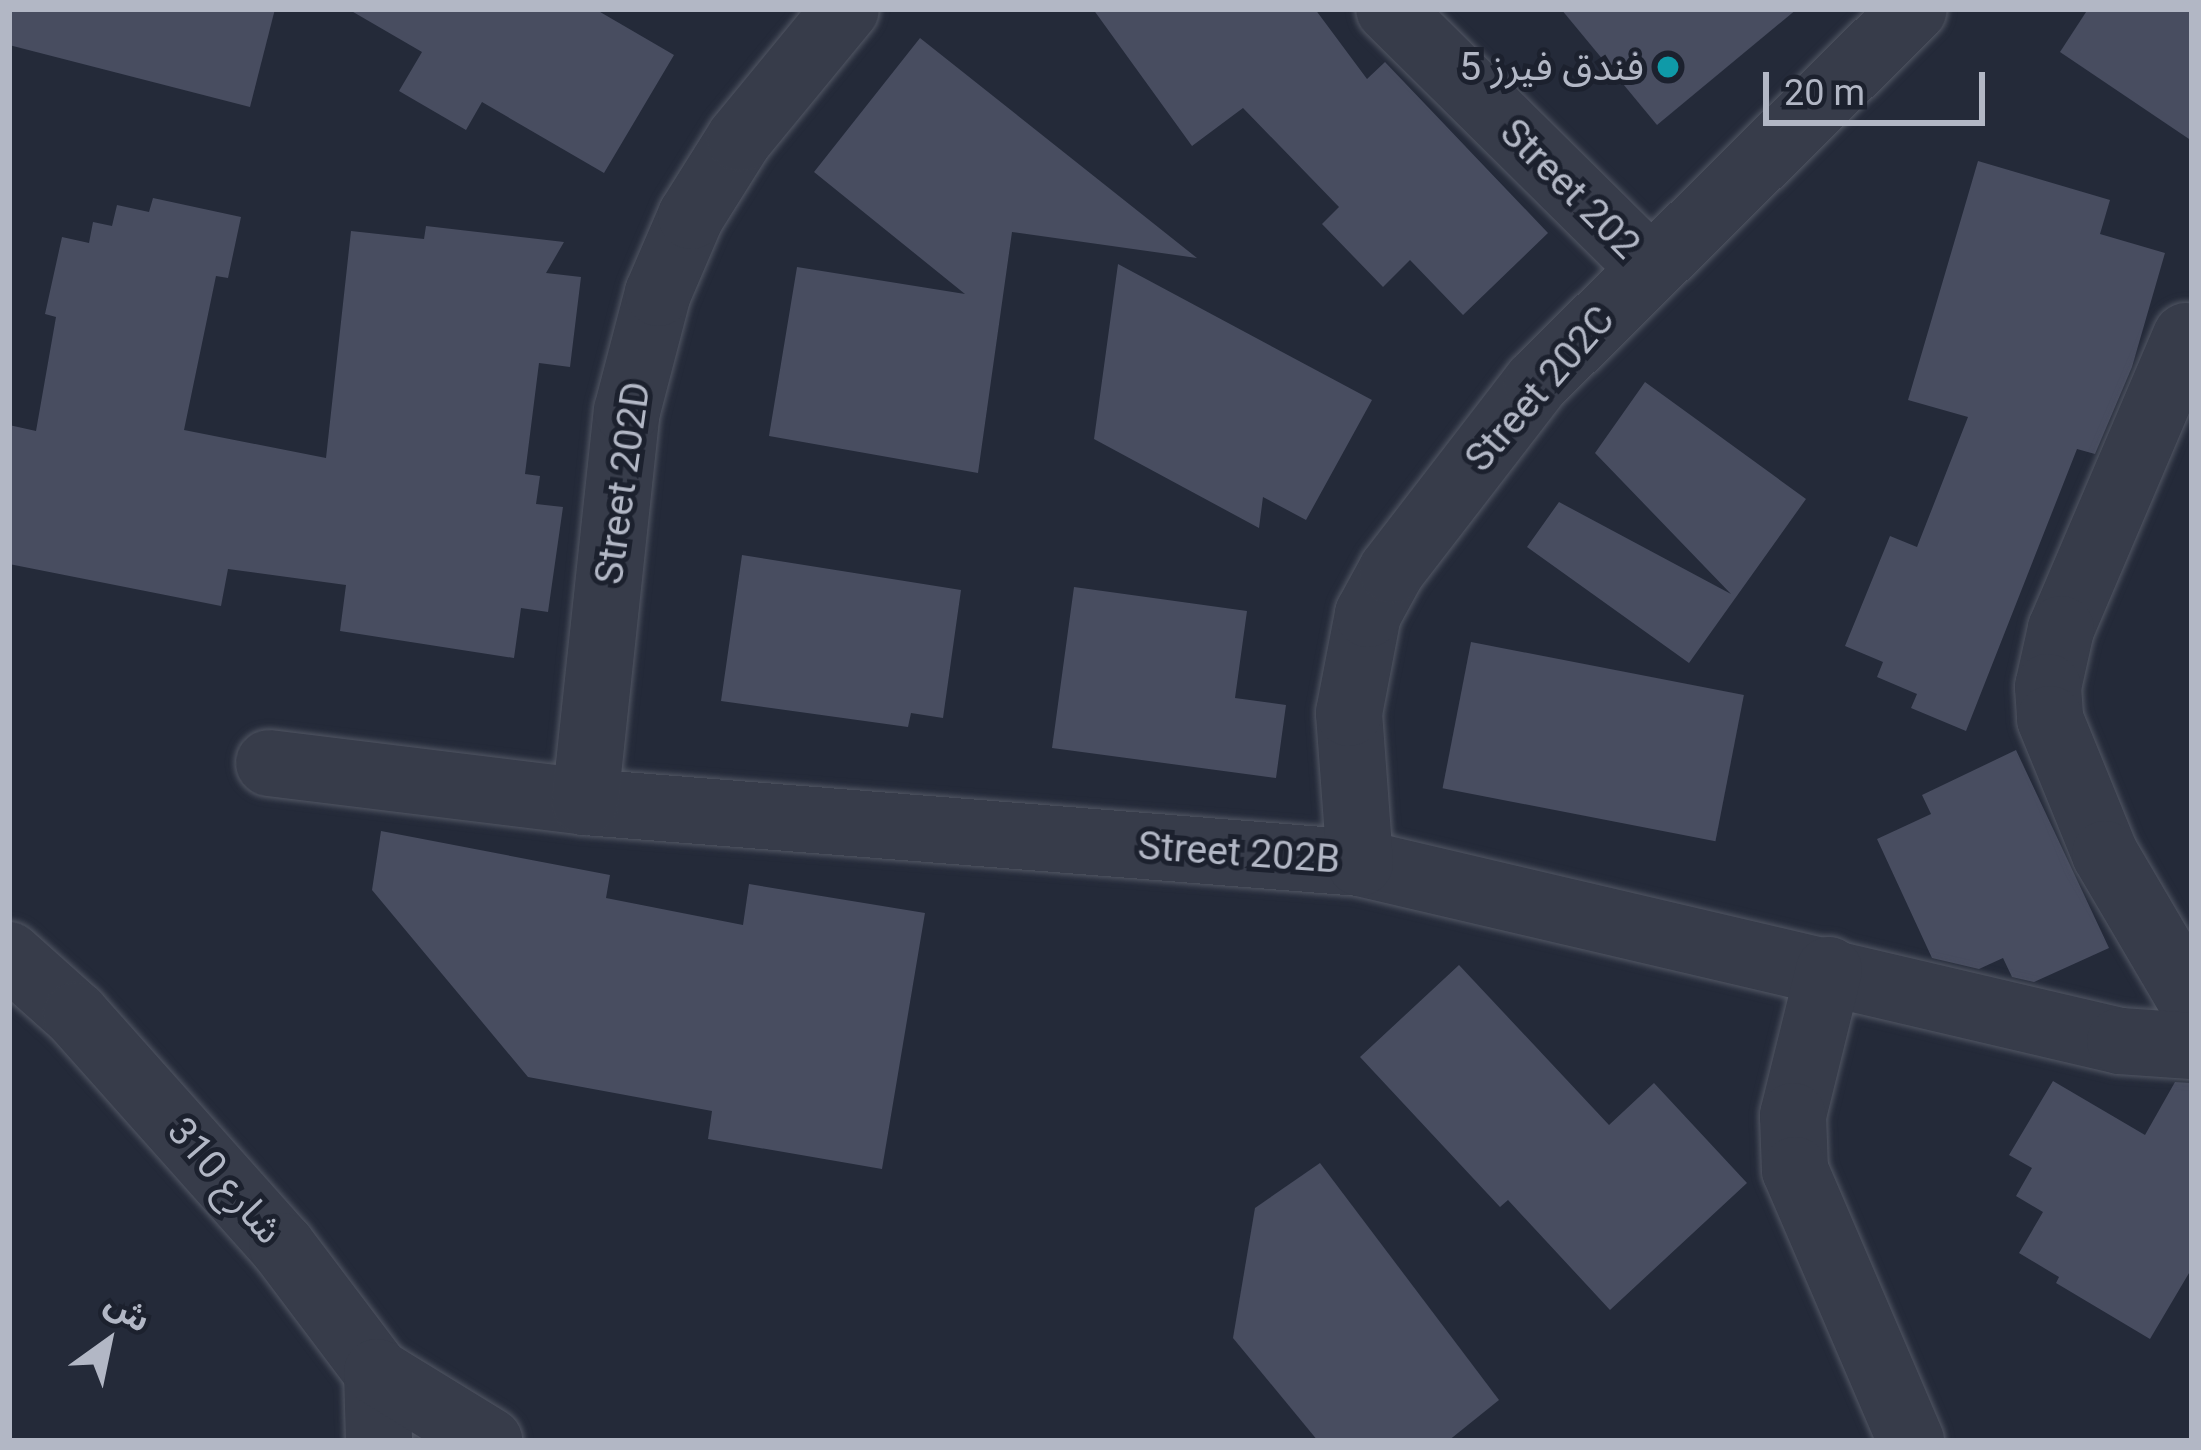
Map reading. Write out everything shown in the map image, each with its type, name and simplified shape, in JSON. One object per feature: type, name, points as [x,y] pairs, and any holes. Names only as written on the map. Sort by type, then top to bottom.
[{"type":"street","name":"Street 202D","points":[[585,802],[627,411],[658,293],[691,216],[740,138],[846,9]]},
{"type":"street","name":"Street 202","points":[[1389,9],[1650,268]]},
{"type":"street","name":"Street 202C","points":[[1360,862],[1349,713],[1368,614],[1405,552],[1538,382],[1915,9]]},
{"type":"street","points":[[2186,336],[2061,629],[2048,687],[2050,719],[2105,854],[2192,1002]]},
{"type":"street","name":"Street 202B","points":[[269,763],[585,802],[1360,862],[2120,1041],[2192,1046]]},
{"type":"street","name":"شارع 310","points":[[9,955],[76,1015],[181,1130],[282,1246],[377,1372]]},
{"type":"street","points":[[1829,970],[1793,1115],[1795,1170],[1911,1441]]},
{"type":"street","points":[[377,1372],[380,1441]]},
{"type":"street","points":[[377,1372],[488,1441]]},
{"type":"building","points":[[9,9],[275,9],[250,107],[9,45]]},
{"type":"building","points":[[348,9],[595,9],[674,55],[604,173],[482,102],[466,130],[399,91],[422,52]]},
{"type":"building","points":[[1093,9],[1315,9],[1367,79],[1385,62],[1548,233],[1463,315],[1410,260],[1383,287],[1322,224],[1339,207],[1243,108],[1192,146]]},
{"type":"building","name":"فندق فيرز 5","points":[[1561,9],[1797,9],[1657,125]]},
{"type":"building","points":[[2088,9],[2192,9],[2192,141],[2060,52]]},
{"type":"building","points":[[920,38],[1197,258],[1012,232],[978,473],[769,436],[797,267],[965,294],[814,172]]},
{"type":"building","points":[[1978,161],[2110,200],[2100,234],[2165,253],[2132,367],[2095,454],[2077,449],[1966,731],[1911,708],[1917,694],[1877,677],[1883,662],[1845,646],[1890,536],[1917,547],[1968,417],[1908,400]]},
{"type":"building","points":[[153,198],[241,217],[228,278],[216,276],[184,430],[326,458],[351,231],[424,239],[426,226],[564,242],[546,273],[581,277],[570,367],[539,363],[525,474],[540,476],[536,504],[563,507],[548,612],[521,608],[514,658],[340,631],[346,585],[228,569],[221,606],[9,564],[9,425],[36,431],[56,317],[45,314],[62,237],[89,243],[93,222],[112,226],[117,205],[149,212]]},
{"type":"building","points":[[1118,264],[1372,400],[1306,520],[1263,497],[1259,528],[1094,439]]},
{"type":"building","points":[[1645,382],[1806,499],[1689,663],[1527,547],[1559,502],[1731,594],[1595,453]]},
{"type":"building","points":[[742,555],[961,590],[943,718],[911,713],[908,727],[721,701]]},
{"type":"building","points":[[1074,587],[1247,611],[1235,698],[1286,705],[1276,778],[1052,748]]},
{"type":"building","points":[[1471,642],[1744,695],[1715,841],[1443,788]]},
{"type":"building","points":[[2016,750],[2109,948],[2034,982],[2012,977],[2003,958],[1979,969],[1932,958],[1877,839],[1931,814],[1922,795]]},
{"type":"building","points":[[381,831],[610,875],[606,898],[743,925],[749,884],[925,913],[882,1169],[708,1139],[712,1111],[528,1077],[372,890]]},
{"type":"building","points":[[1459,965],[1609,1125],[1654,1083],[1747,1183],[1610,1310],[1508,1200],[1500,1207],[1360,1057]]},
{"type":"building","points":[[2053,1081],[2145,1135],[2175,1082],[2192,1083],[2192,1268],[2150,1339],[2056,1283],[2059,1277],[2019,1253],[2043,1212],[2016,1196],[2032,1168],[2009,1155]]},
{"type":"building","points":[[1320,1163],[1499,1400],[1448,1441],[1318,1441],[1233,1338],[1255,1208]]},
{"type":"place","name":"فندق فيرز 5","points":[[1668,67]]}]
